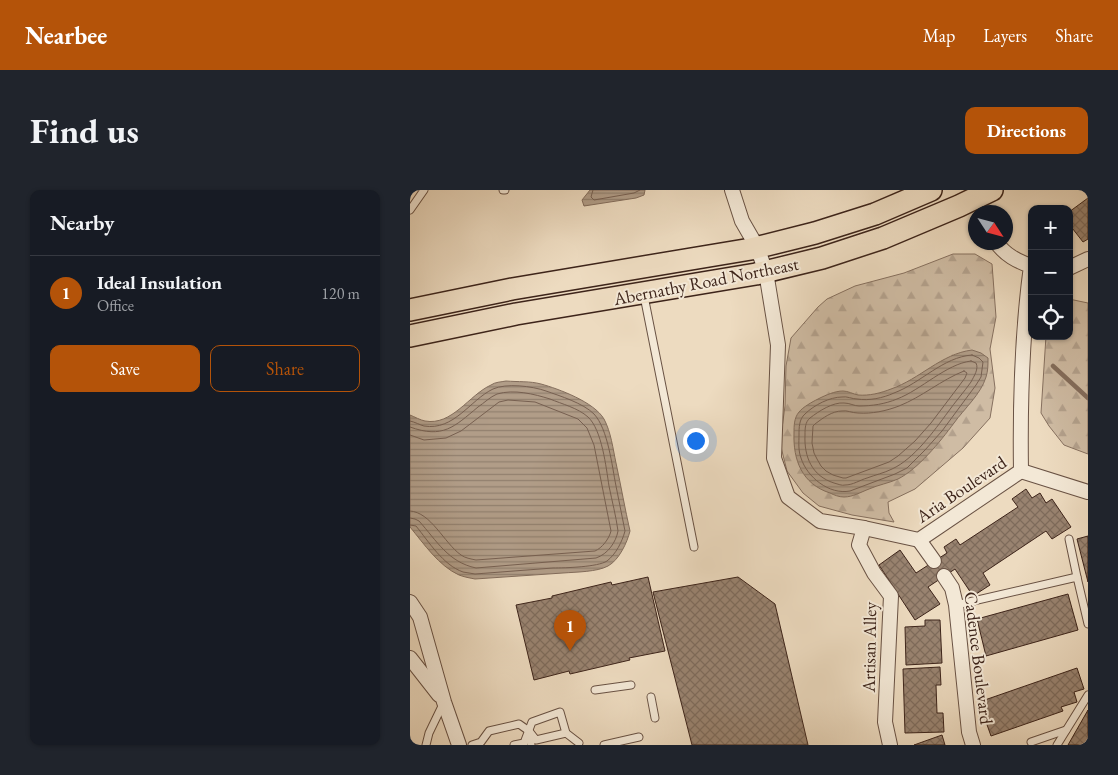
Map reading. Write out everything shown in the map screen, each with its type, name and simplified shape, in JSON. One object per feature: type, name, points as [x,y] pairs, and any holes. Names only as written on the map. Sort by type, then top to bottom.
[{"type":"main road","name":"Abernathy Road Northeast","points":[[410,310],[512,289],[757,248],[815,233],[874,214],[931,190]]},
{"type":"main road","name":"Abernathy Road Northeast","points":[[976,205],[992,190]]},
{"type":"main road","name":"Abernathy Road Northeast","points":[[410,336],[516,314],[766,272],[822,258],[968,208]]},
{"type":"street","name":"Aria Boulevard","points":[[732,190],[742,221],[757,248],[766,272],[778,345],[774,458],[788,497],[820,521],[920,540],[1022,471],[1022,404],[1025,329],[1029,295]]},
{"type":"street","name":"Aria Boulevard","points":[[1003,250],[1008,256],[1028,265]]},
{"type":"street","points":[[1073,267],[1088,259]]},
{"type":"street","points":[[1022,471],[1088,492]]},
{"type":"street","name":"Artisan Alley","points":[[864,528],[859,545],[874,572],[891,596],[885,722],[890,745]]},
{"type":"street","points":[[920,540],[934,561]]},
{"type":"street","name":"Cadence Boulevard","points":[[944,576],[952,588],[956,605],[969,732],[973,745]]},
{"type":"street","points":[[410,602],[420,617],[444,702],[459,745]]},
{"type":"street","points":[[410,658],[444,702]]},
{"type":"lane","points":[[410,210],[424,190]]},
{"type":"lane","points":[[643,293],[694,548]]},
{"type":"lane","points":[[1069,539],[1088,624]]},
{"type":"lane","points":[[956,605],[1076,577]]},
{"type":"lane","points":[[596,690],[631,685]]},
{"type":"lane","points":[[1057,745],[1088,695]]},
{"type":"lane","points":[[651,697],[655,718]]},
{"type":"lane","points":[[426,745],[429,733],[444,702]]},
{"type":"lane","points":[[514,745],[524,743],[532,722],[560,712],[566,733],[579,743]]},
{"type":"lane","points":[[472,745],[483,744],[489,731],[519,724],[529,731],[536,740],[566,733]]},
{"type":"lane","points":[[1023,745],[1032,744],[1066,730]]},
{"type":"lane","points":[[529,731],[531,745]]},
{"type":"lane","points":[[604,745],[639,737]]},
{"type":"green space","points":[[953,254],[975,254],[992,264],[996,317],[990,349],[995,388],[990,418],[963,448],[915,489],[888,502],[889,513],[894,522],[852,515],[819,506],[803,493],[787,471],[780,443],[785,406],[786,366],[791,338],[827,299],[855,286],[904,273]]},
{"type":"green space","points":[[1073,300],[1088,303],[1088,454],[1064,445],[1041,413],[1046,340],[1073,340]]},
{"type":"water","points":[[590,190],[645,190],[644,195],[636,198],[584,206],[582,200]]},
{"type":"water","points":[[972,350],[988,358],[984,383],[942,438],[906,475],[847,497],[837,496],[820,489],[806,477],[801,470],[794,443],[795,419],[803,408],[810,403],[837,392],[845,391],[858,395],[875,394],[902,385],[950,356]]},
{"type":"water","points":[[506,381],[537,383],[557,389],[576,397],[592,407],[604,419],[612,441],[630,531],[622,551],[616,560],[608,566],[586,571],[475,579],[459,575],[445,566],[432,554],[410,527],[410,415],[425,421],[444,419],[494,383]]},
{"type":"building","points":[[1088,198],[1088,239],[1083,242],[1073,229],[1073,209]]},
{"type":"building","points":[[1026,489],[1032,498],[1040,493],[1046,503],[1052,499],[1071,527],[1052,539],[1046,531],[983,573],[990,585],[973,596],[955,569],[928,587],[940,604],[915,620],[879,565],[900,550],[916,573],[947,553],[944,547],[956,539],[960,545],[1018,507],[1012,499]]},
{"type":"building","points":[[1088,536],[1088,582],[1077,539]]},
{"type":"building","points":[[648,577],[665,651],[629,658],[630,660],[570,674],[569,671],[534,680],[516,605],[552,598],[552,596],[611,582],[612,585]]},
{"type":"building","points":[[738,577],[775,604],[808,745],[692,745],[653,592]]},
{"type":"building","points":[[1068,594],[1078,630],[986,656],[977,619]]},
{"type":"building","points":[[925,620],[940,620],[942,663],[906,665],[905,627],[925,626]]},
{"type":"building","points":[[940,667],[941,685],[936,685],[937,713],[943,713],[944,732],[905,733],[903,669]]},
{"type":"building","points":[[1077,668],[1084,689],[1074,692],[1077,702],[1061,707],[1063,711],[991,736],[979,702]]},
{"type":"building","points":[[1088,710],[1088,745],[1068,745]]},
{"type":"building","points":[[942,735],[945,745],[914,745]]},
{"type":"waterway","points":[[1053,366],[1088,398]]},
{"type":"place","name":"Ideal Insulation","points":[[570,651]]}]
